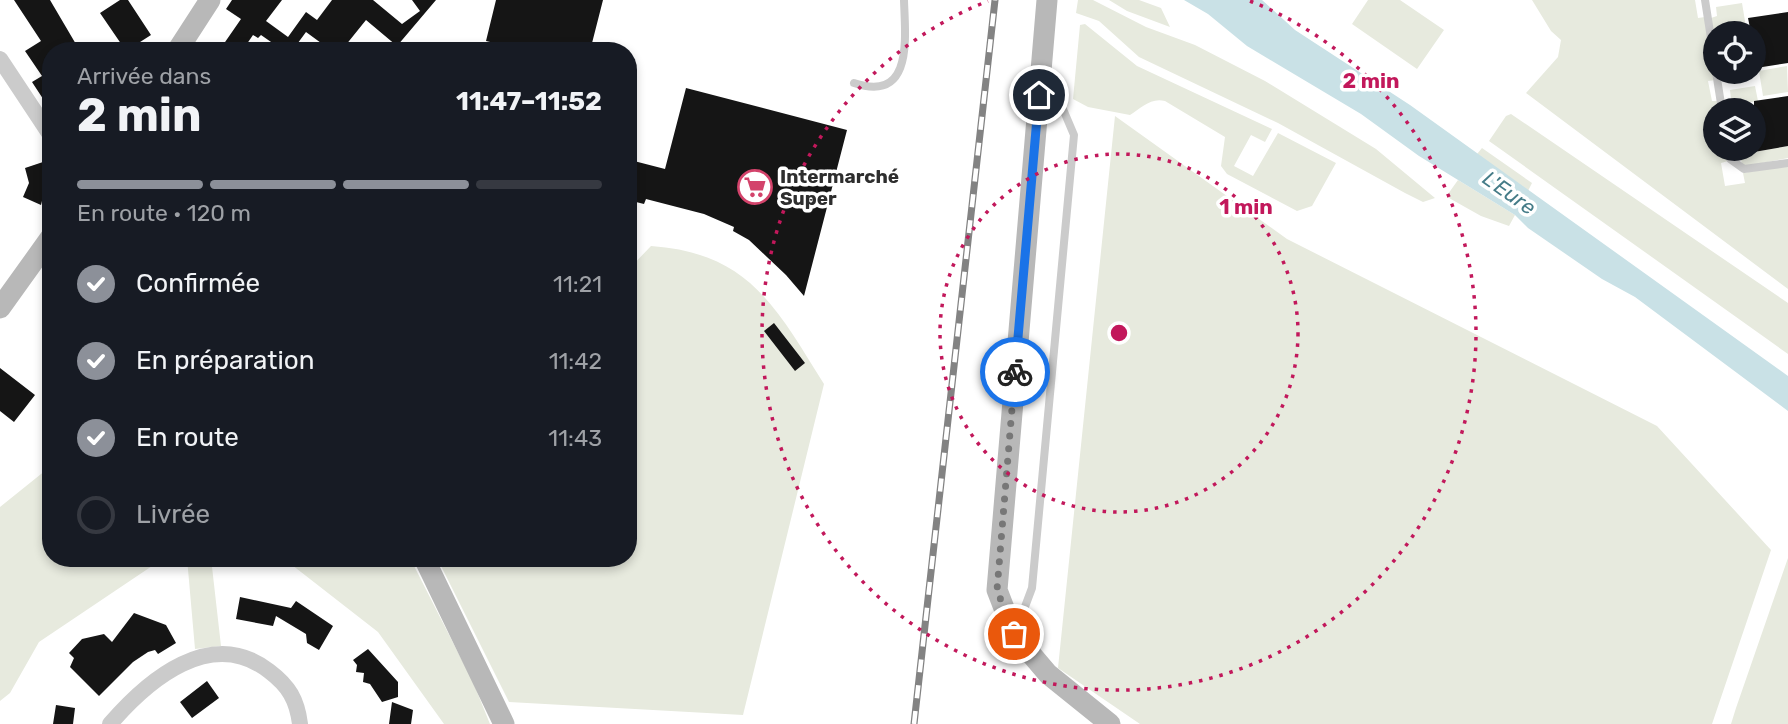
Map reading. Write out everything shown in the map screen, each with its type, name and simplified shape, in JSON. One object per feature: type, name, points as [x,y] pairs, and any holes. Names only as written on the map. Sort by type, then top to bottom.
[{"type":"street","points":[[183,42],[210,0]]},
{"type":"street","points":[[1047,0],[997,590],[1014,634],[1048,674],[1110,724]]},
{"type":"street","points":[[0,59],[42,122]]},
{"type":"street","points":[[0,308],[42,250]]},
{"type":"street","points":[[428,567],[504,724]]},
{"type":"street","points":[[110,724],[133,698],[163,674],[188,660],[214,654],[241,655],[264,666],[283,681],[297,702],[300,724]]},
{"type":"lane","points":[[854,83],[872,88],[880,86],[900,71],[906,57],[904,0]]},
{"type":"lane","points":[[1705,0],[1708,21]]},
{"type":"lane","points":[[1014,634],[1032,589],[1074,135],[1060,102],[1039,95]]},
{"type":"lane","points":[[1733,161],[1744,169],[1788,163]]},
{"type":"shaded area","points":[[1078,0],[1093,0],[1146,27],[1195,45],[1265,81],[1376,149],[1435,198],[1423,202],[1278,123],[1139,57],[1099,21],[1076,13]]},
{"type":"shaded area","points":[[1109,0],[1139,0],[1161,8],[1170,27],[1127,11]]},
{"type":"shaded area","points":[[1368,0],[1400,0],[1444,30],[1417,69],[1352,24]]},
{"type":"shaded area","points":[[1532,0],[1695,0],[1698,18],[1705,17],[1703,84],[1709,84],[1711,98],[1703,98],[1703,161],[1728,161],[1721,163],[1725,186],[1745,183],[1743,173],[1788,165],[1788,289],[1526,93],[1558,57],[1561,40],[1551,31]]},
{"type":"shaded area","points":[[1742,3],[1745,21],[1712,21],[1711,18],[1717,16],[1716,7]]},
{"type":"shaded area","points":[[1085,24],[1137,66],[1272,129],[1265,142],[1251,135],[1234,166],[1253,176],[1278,133],[1336,163],[1312,206],[1297,211],[1227,174],[1221,166],[1225,137],[1165,101],[1151,102],[1130,115],[1088,107],[1073,99],[1080,25]]},
{"type":"shaded area","points":[[1787,66],[1788,92],[1763,96],[1761,84],[1766,84],[1766,70]]},
{"type":"shaded area","points":[[1755,86],[1757,98],[1731,98],[1730,90]]},
{"type":"shaded area","points":[[1511,114],[1788,303],[1788,354],[1489,141],[1506,116]]},
{"type":"shaded area","points":[[1115,116],[1287,239],[1657,426],[1771,550],[1712,724],[1140,724],[1058,668]]},
{"type":"shaded area","points":[[1788,146],[1788,158],[1743,167],[1741,161],[1766,161],[1766,150]]},
{"type":"shaded area","points":[[1482,148],[1532,183],[1528,191],[1477,154]]},
{"type":"shaded area","points":[[1458,180],[1515,215],[1509,226],[1481,216],[1449,198],[1448,194]]},
{"type":"shaded area","points":[[651,246],[685,251],[713,260],[737,273],[757,289],[774,309],[824,384],[743,715],[509,702],[442,567],[637,567],[637,261]]},
{"type":"shaded area","points":[[42,473],[42,567],[151,567],[39,642],[10,693],[0,701],[0,507]]},
{"type":"shaded area","points":[[1788,558],[1788,724],[1731,724],[1736,708]]},
{"type":"shaded area","points":[[188,567],[212,567],[221,646],[195,649]]},
{"type":"shaded area","points":[[295,567],[415,567],[473,682],[490,724],[444,724],[378,632]]},
{"type":"water","name":"L'Eure","points":[[1184,0],[1262,0],[1295,30],[1410,105],[1788,376],[1788,411],[1635,297],[1602,279],[1528,228],[1515,215],[1419,156],[1361,114],[1247,46],[1208,14]]},
{"type":"building","points":[[14,0],[50,0],[75,42],[42,42],[42,76],[25,51],[41,41]]},
{"type":"building","points":[[120,0],[128,0],[151,35],[140,42],[120,42],[100,13]]},
{"type":"building","points":[[232,0],[282,0],[266,21],[288,37],[306,12],[317,20],[332,0],[373,0],[402,24],[420,11],[412,0],[436,0],[400,42],[392,42],[366,20],[348,42],[320,42],[306,32],[299,42],[271,42],[261,35],[258,38],[253,35],[248,42],[225,42],[241,19],[226,9]]},
{"type":"building","points":[[496,0],[603,0],[592,42],[486,41]]},
{"type":"building","points":[[1788,12],[1788,63],[1766,66],[1766,21],[1749,21],[1748,18]]},
{"type":"building","points":[[42,76],[42,97],[32,82]]},
{"type":"building","name":"Intermarché Super","points":[[686,88],[847,130],[804,296],[749,240],[733,231],[734,227],[704,214],[646,199],[644,204],[637,202],[637,162],[665,169]]},
{"type":"building","points":[[1788,96],[1788,146],[1766,150],[1766,99]]},
{"type":"building","points":[[42,162],[41,205],[23,197],[29,183],[25,168]]},
{"type":"building","points":[[774,323],[805,363],[795,371],[764,331]]},
{"type":"building","points":[[0,368],[35,395],[14,422],[0,411]]},
{"type":"building","points":[[240,597],[291,608],[296,601],[333,626],[319,650],[307,643],[306,634],[276,616],[273,626],[236,619]]},
{"type":"building","points":[[134,613],[166,625],[176,643],[158,654],[155,650],[148,652],[133,662],[99,696],[70,667],[74,658],[69,653],[82,639],[104,634],[112,642]]},
{"type":"building","points":[[368,649],[398,682],[398,697],[382,702],[370,684],[363,682],[364,673],[356,672],[357,665],[353,660]]},
{"type":"building","points":[[207,681],[219,698],[192,718],[180,702]]},
{"type":"building","points":[[392,702],[413,710],[411,724],[389,724]]},
{"type":"building","points":[[56,705],[75,708],[73,724],[53,724]]},
{"type":"railway","points":[[914,724],[995,0]]},
{"type":"way so far","points":[[1014,634],[997,590],[1015,372]]},
{"type":"place","name":"Intermarché Super","points":[[755,187]]},
{"type":"route","points":[[1015,372],[1039,95]]}]
